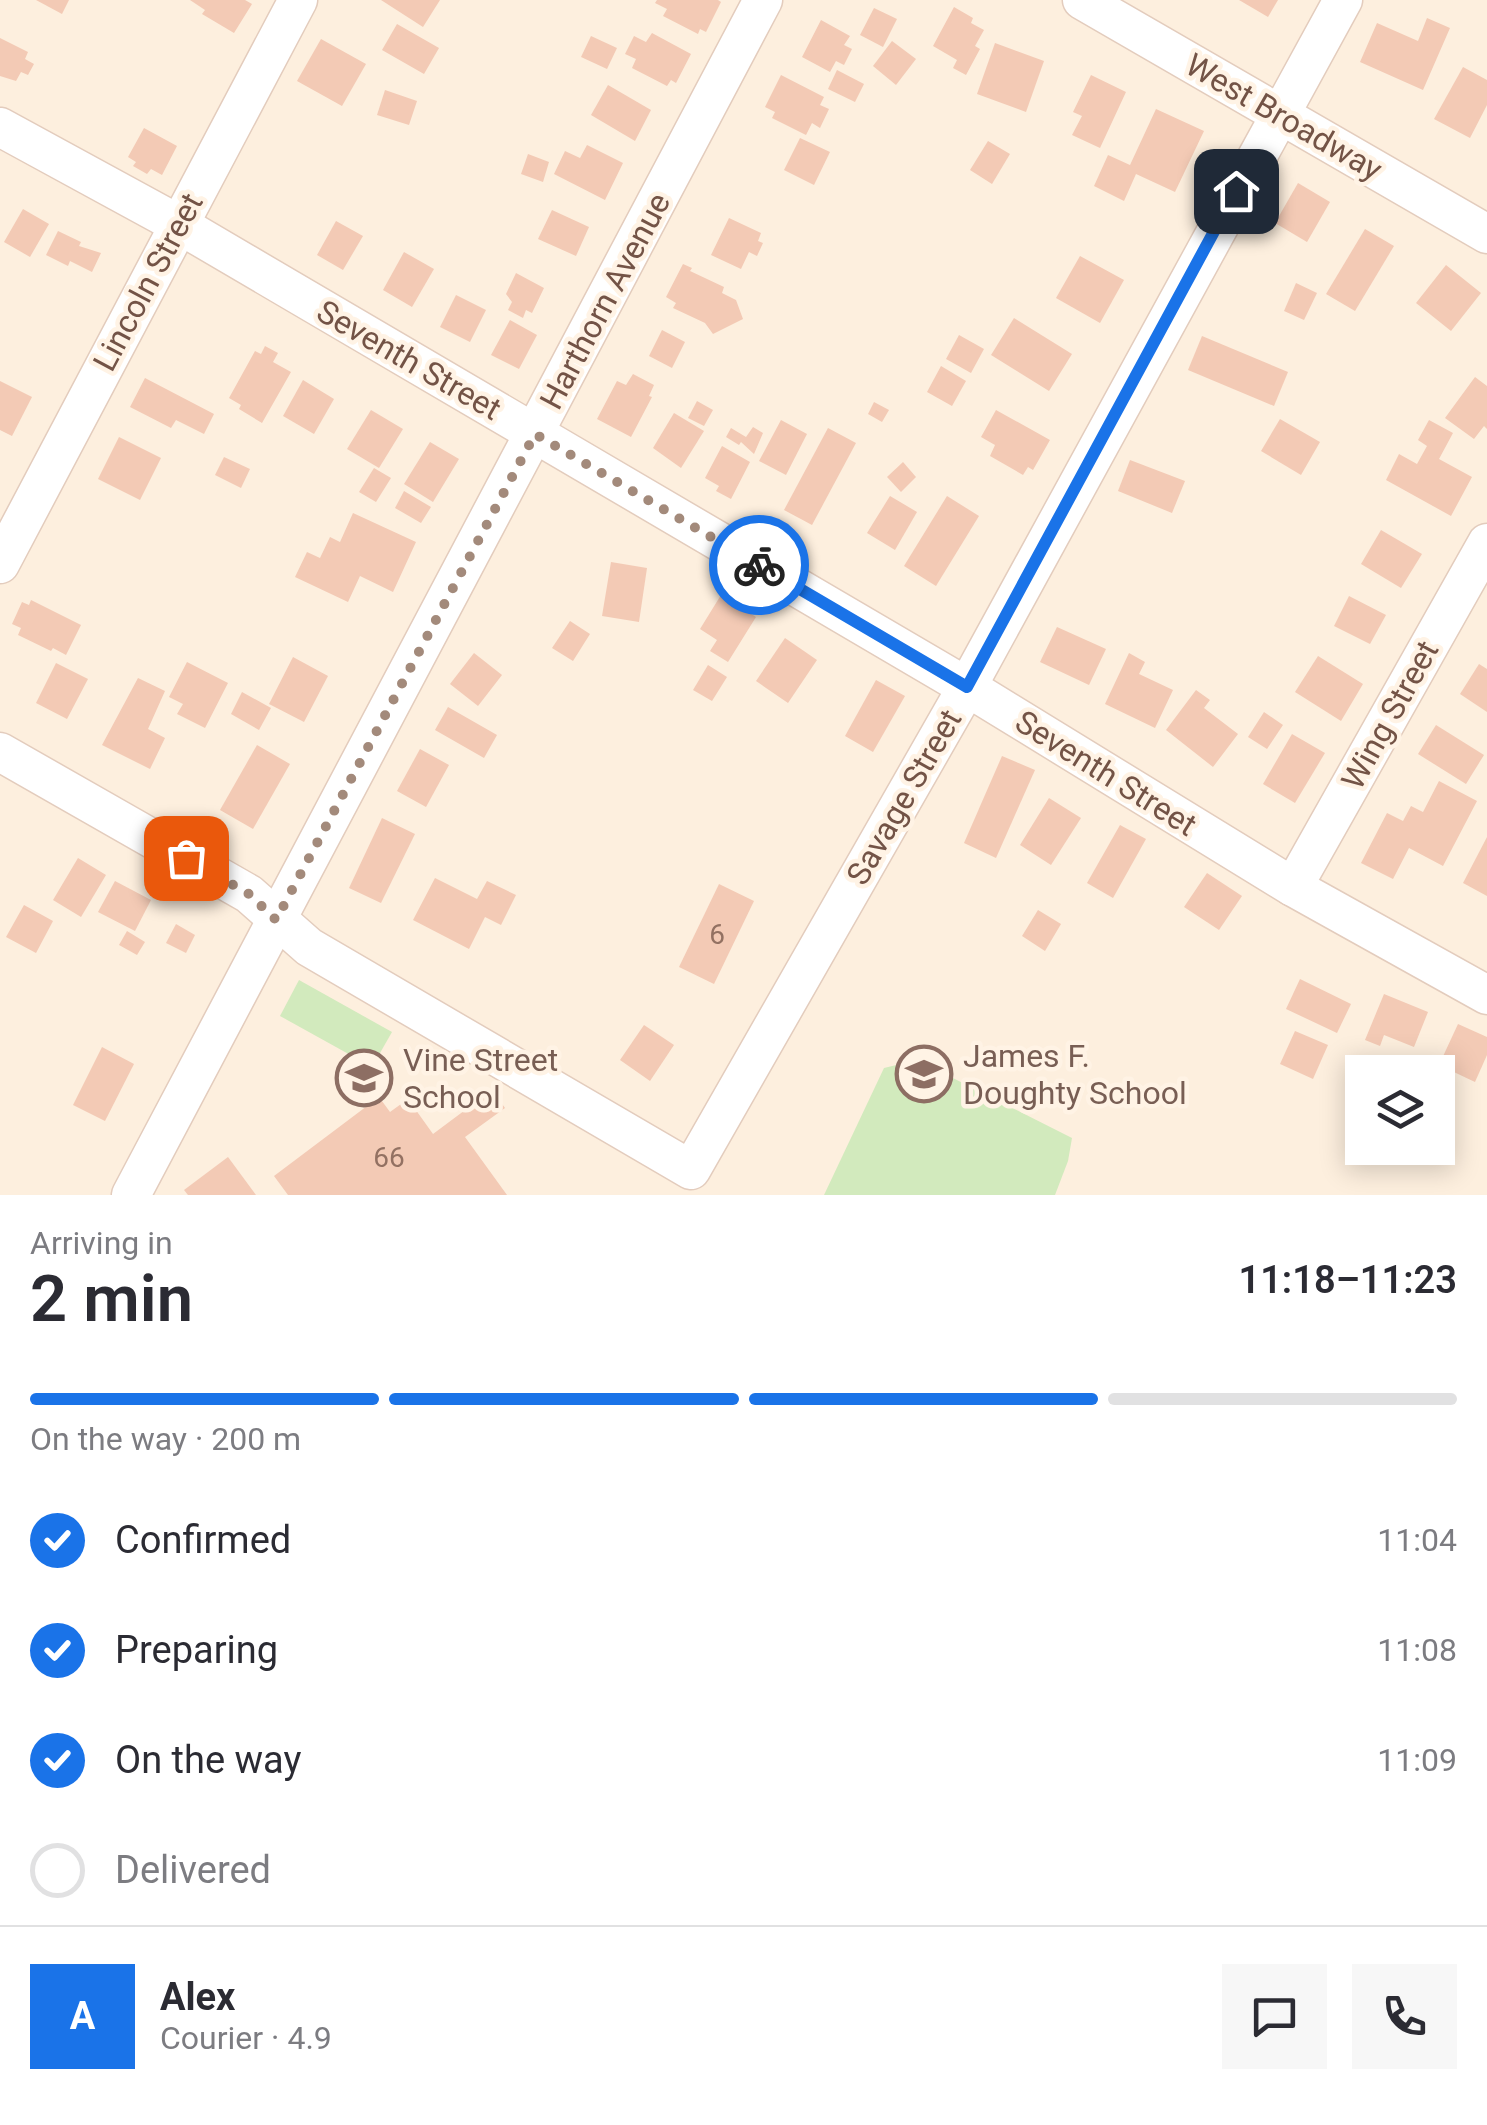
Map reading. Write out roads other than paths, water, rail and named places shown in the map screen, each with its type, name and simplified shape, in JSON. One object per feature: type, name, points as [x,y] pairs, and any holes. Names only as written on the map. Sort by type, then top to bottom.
[{"type":"street","name":"Lincoln Street","points":[[0,564],[298,0]]},
{"type":"street","name":"Harthorn Avenue","points":[[131,1195],[764,0]]},
{"type":"street","name":"West Broadway","points":[[1082,0],[1487,234]]},
{"type":"street","name":"Savage Street","points":[[276,920],[308,947],[690,1170],[967,687],[1342,0]]},
{"type":"street","name":"Seventh Street","points":[[0,126],[178,224],[967,687],[1293,887],[1487,995]]},
{"type":"street","name":"Wing Street","points":[[1293,887],[1485,551]]},
{"type":"street","points":[[0,752],[249,894],[276,920]]},
{"type":"place","name":"James F. Doughty School","points":[[924,1074]]},
{"type":"place","name":"Vine Street School","points":[[364,1078]]}]
